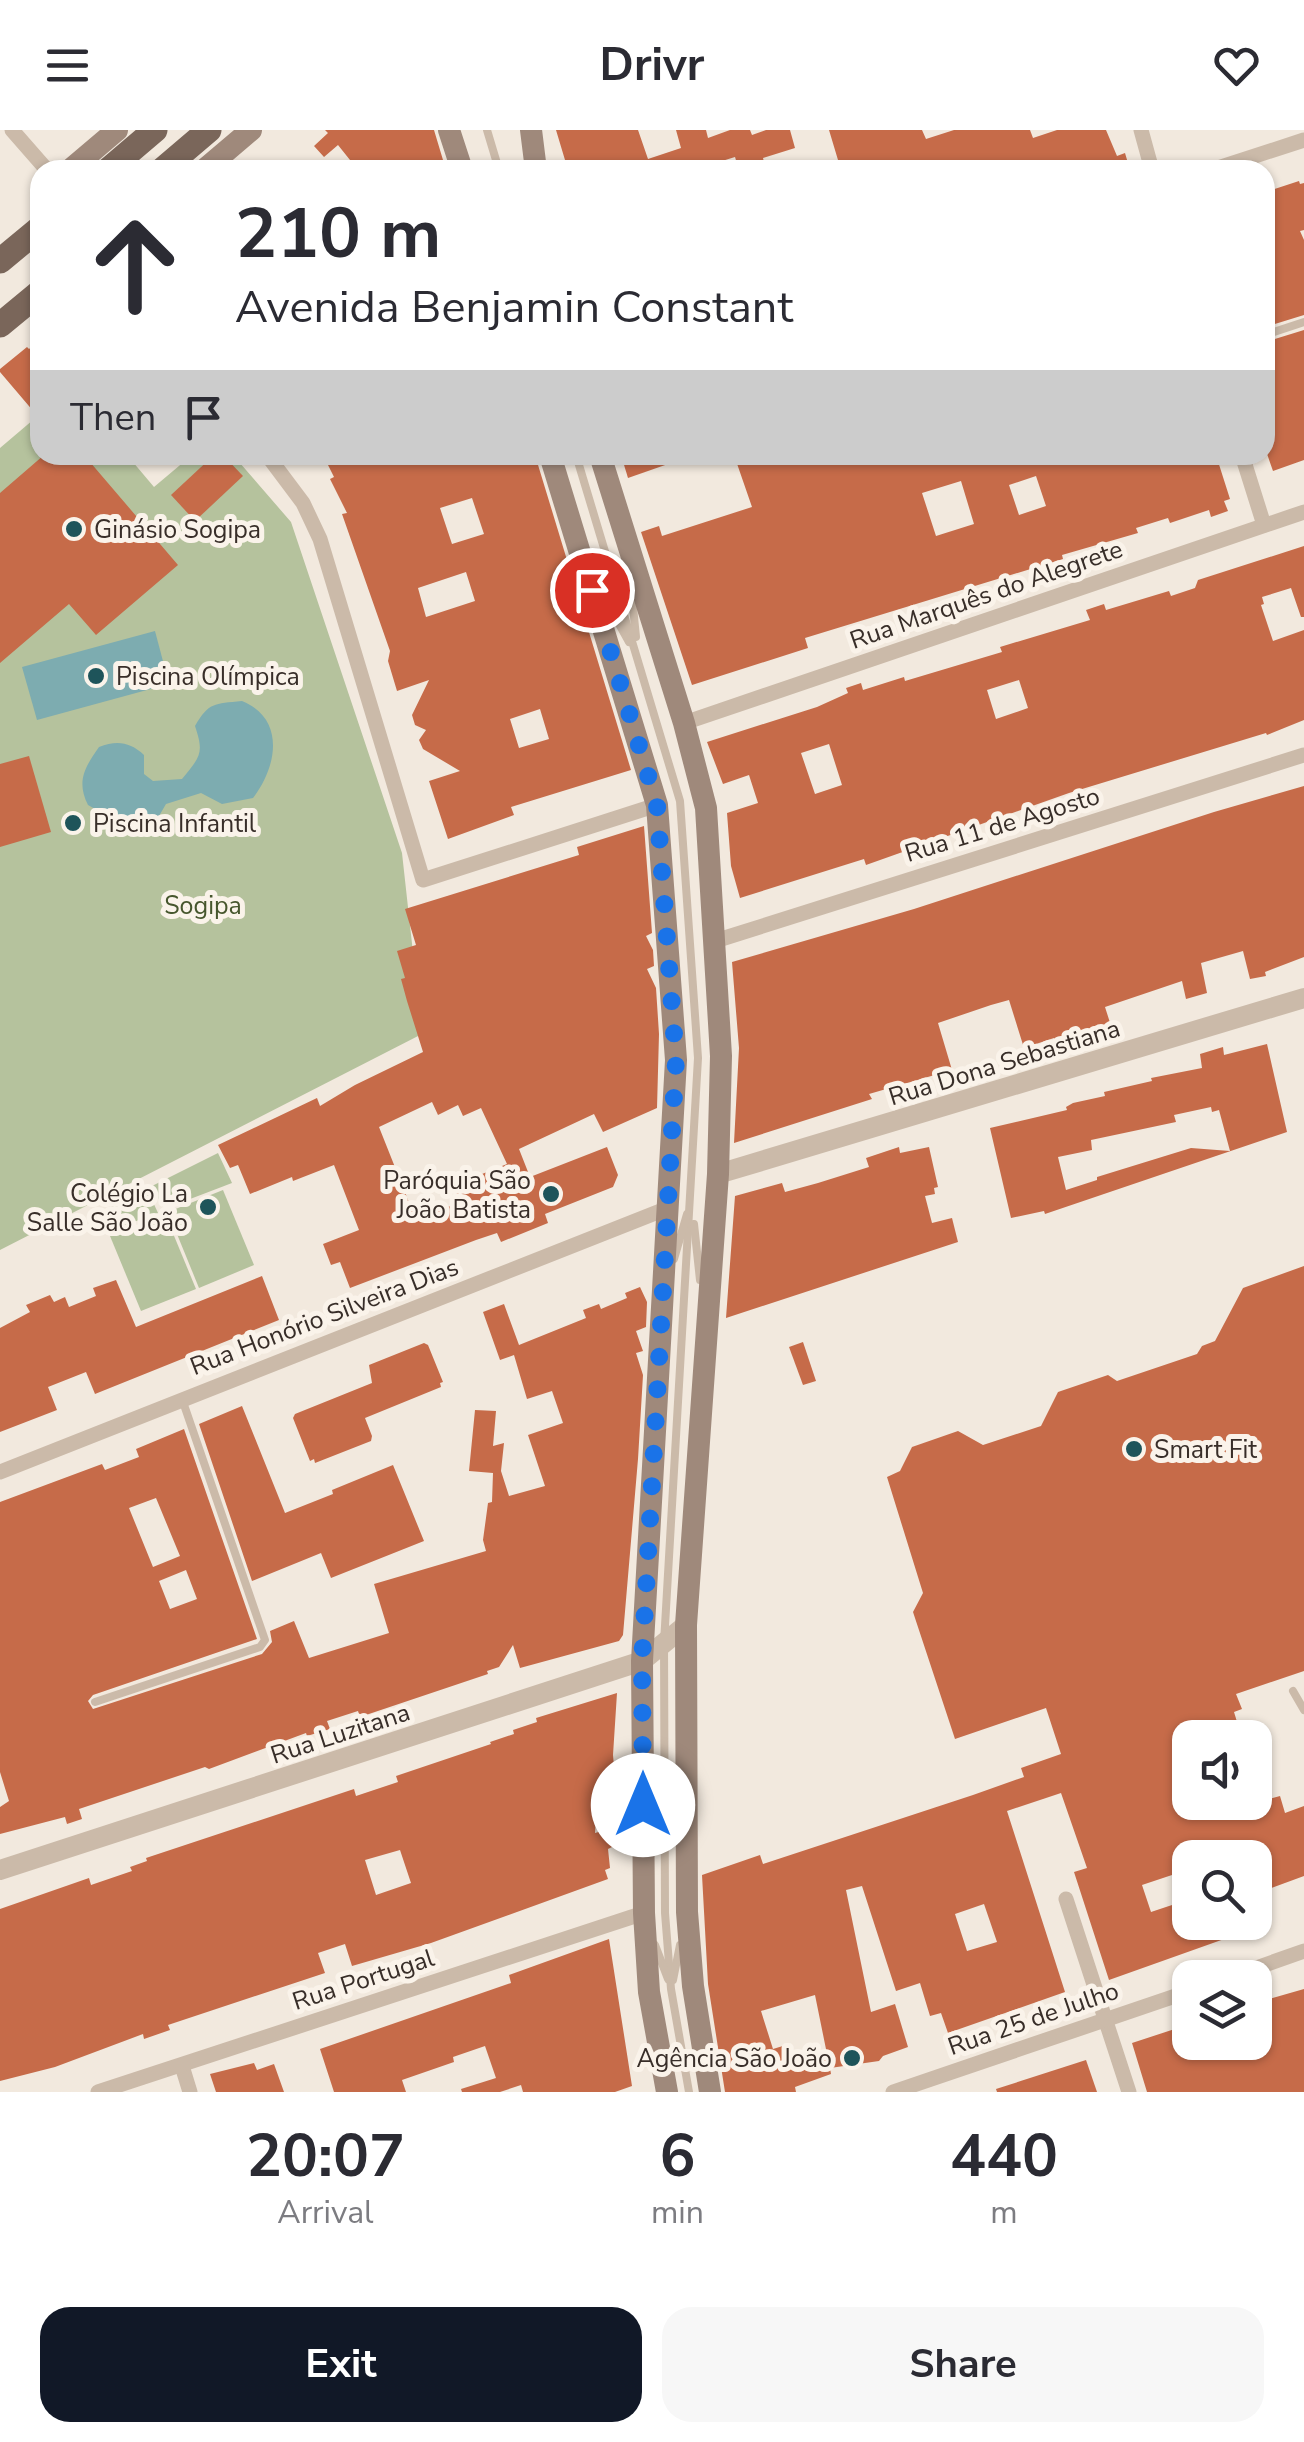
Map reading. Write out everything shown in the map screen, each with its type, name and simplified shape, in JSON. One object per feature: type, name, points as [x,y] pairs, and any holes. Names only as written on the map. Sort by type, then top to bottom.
[{"type":"main road","points":[[82,160],[117,130]]},
{"type":"main road","points":[[121,160],[155,130]]},
{"type":"main road","points":[[174,160],[210,130]]},
{"type":"main road","points":[[216,160],[251,130]]},
{"type":"main road","points":[[449,130],[459,160]]},
{"type":"main road","points":[[531,130],[535,160]]},
{"type":"main road","points":[[0,260],[30,236]]},
{"type":"main road","points":[[0,325],[30,300]]},
{"type":"main road","points":[[553,465],[657,805],[676,1060],[642,1661],[644,1913],[650,1992],[668,2092]]},
{"type":"main road","points":[[603,465],[684,723],[706,808],[715,941],[720,1056],[718,1174],[686,1625],[687,1912],[693,1986],[710,2092]]},
{"type":"street","points":[[12,130],[38,160]]},
{"type":"street","points":[[1141,130],[1149,160]]},
{"type":"street","points":[[1243,160],[1304,140]]},
{"type":"street","points":[[275,465],[304,503],[320,539],[424,880],[657,805]]},
{"type":"street","points":[[1245,465],[1264,525]]},
{"type":"street","name":"Rua Marquês do Alegrete","points":[[684,723],[1304,512]]},
{"type":"street","name":"Rua 11 de Agosto","points":[[715,941],[1304,755]]},
{"type":"street","name":"Rua Dona Sebastiana","points":[[718,1174],[1304,998]]},
{"type":"street","name":"Rua Honório Silveira Dias","points":[[0,1472],[668,1208]]},
{"type":"street","name":"Rua Luzitana","points":[[0,1870],[642,1661],[686,1625]]},
{"type":"street","points":[[1066,1900],[1129,2092]]},
{"type":"street","name":"Rua Portugal","points":[[98,2092],[644,1913]]},
{"type":"street","points":[[1272,1963],[1304,1952]]},
{"type":"street","name":"Rua 25 de Julho","points":[[892,2092],[1172,1996]]},
{"type":"street","points":[[182,2066],[190,2092]]},
{"type":"lane","points":[[488,130],[497,160]]},
{"type":"lane","points":[[1275,332],[1304,322]]},
{"type":"lane","points":[[579,465],[680,801],[698,1058],[664,1643],[665,1912],[672,1989],[689,2092]]},
{"type":"lane","points":[[626,540],[638,657]]},
{"type":"lane","points":[[581,554],[638,657]]},
{"type":"lane","points":[[662,1300],[691,1200]]},
{"type":"lane","points":[[691,1200],[706,1329]]},
{"type":"lane","points":[[95,1702],[260,1646],[265,1640],[182,1399]]},
{"type":"lane","points":[[1293,1691],[1304,1710]]},
{"type":"lane","points":[[672,1989],[687,1912]]},
{"type":"lane","points":[[644,1913],[672,1989]]},
{"type":"green space","name":"Sogipa","points":[[30,422],[30,465],[135,465],[154,487],[180,465],[242,465],[291,522],[402,853],[422,1034],[0,1250],[0,448]]},
{"type":"green space","points":[[218,1153],[232,1183],[164,1209],[152,1186]]},
{"type":"green space","points":[[147,1189],[158,1213],[104,1233],[97,1214]]},
{"type":"green space","points":[[223,1190],[254,1265],[199,1288],[168,1212]]},
{"type":"green space","points":[[165,1214],[196,1289],[141,1311],[110,1236]]},
{"type":"water","name":"Piscina Olímpica","points":[[155,631],[169,684],[37,720],[22,667]]},
{"type":"water","points":[[242,701],[266,719],[273,745],[268,772],[253,798],[222,804],[201,793],[166,804],[159,816],[140,821],[114,818],[88,805],[84,774],[99,747],[117,743],[134,747],[144,755],[144,774],[153,781],[182,779],[199,754],[195,726],[204,712],[219,704]]},
{"type":"building","points":[[325,130],[434,130],[443,160],[350,160],[338,145],[324,157],[314,146],[328,133]]},
{"type":"building","points":[[556,130],[638,130],[648,159],[681,148],[676,130],[706,130],[708,138],[730,130],[750,130],[752,135],[766,130],[790,130],[795,148],[764,160],[565,160]]},
{"type":"building","points":[[829,130],[922,130],[926,139],[954,130],[1030,130],[1033,138],[1057,130],[1106,130],[1117,156],[1125,153],[1127,160],[838,160]]},
{"type":"building","points":[[1304,183],[1304,230],[1300,231],[1304,240],[1304,315],[1275,324],[1275,189]]},
{"type":"building","points":[[1304,330],[1304,460],[1273,471],[1271,465],[1275,465],[1275,339]]},
{"type":"building","points":[[30,348],[30,407],[0,372]]},
{"type":"building","name":"Ginásio Sogipa","points":[[32,465],[93,465],[178,565],[96,635],[69,604],[0,663],[0,493]]},
{"type":"building","points":[[203,465],[233,465],[243,476],[195,521],[171,495]]},
{"type":"building","points":[[328,465],[538,465],[631,770],[511,807],[514,815],[448,839],[429,781],[460,771],[423,749],[419,740],[426,730],[415,725],[412,715],[429,680],[397,691],[388,661],[390,651],[342,514],[347,513],[330,479],[334,477]],"holes":[[[472,498],[484,534],[452,544],[440,508]],[[466,572],[475,601],[426,617],[418,588]],[[540,709],[549,739],[519,748],[510,719]]]},
{"type":"building","points":[[624,465],[665,465],[628,478]]},
{"type":"building","points":[[737,465],[1219,465],[1230,499],[1224,501],[1228,511],[1211,517],[1209,510],[1170,523],[1168,518],[1136,528],[1138,533],[1062,555],[1063,559],[805,638],[808,648],[692,685],[641,532],[659,526],[662,536],[752,507]],"holes":[[[1036,476],[1046,506],[1019,515],[1009,485]],[[961,481],[974,524],[936,536],[922,493]]]},
{"type":"building","points":[[1304,546],[1304,617],[1291,588],[1262,597],[1261,605],[1273,641],[1304,630],[1304,720],[1267,735],[1069,793],[866,865],[864,859],[740,898],[731,866],[727,813],[758,803],[749,775],[723,784],[707,742],[817,707],[861,683],[863,690],[904,677],[905,681],[1002,652],[1000,647],[1090,620],[1086,610],[1104,604],[1106,610],[1169,591],[1171,596],[1195,588],[1198,580]],"holes":[[[1019,680],[1028,708],[996,719],[987,690]],[[829,744],[842,785],[815,794],[801,753]]]},
{"type":"building","points":[[29,756],[51,832],[0,847],[0,764]]},
{"type":"building","points":[[1304,786],[1304,957],[1265,972],[1266,976],[1250,979],[1243,951],[1201,963],[1207,993],[1186,999],[1182,981],[1105,1007],[1112,1029],[1056,1048],[1054,1038],[1024,1048],[1009,1000],[991,1005],[938,1023],[952,1070],[869,1094],[872,1099],[734,1143],[739,1048],[732,962]]},
{"type":"building","points":[[644,826],[652,933],[646,936],[653,950],[654,966],[647,969],[656,988],[659,1034],[657,1108],[603,1132],[594,1114],[519,1149],[530,1177],[607,1147],[618,1175],[613,1187],[545,1214],[548,1223],[501,1242],[497,1233],[350,1288],[340,1262],[331,1265],[323,1244],[359,1230],[334,1165],[250,1194],[238,1165],[230,1168],[218,1145],[317,1098],[320,1106],[423,1052],[401,979],[405,978],[397,951],[416,945],[405,909],[579,855],[577,847]],"holes":[[[432,1102],[438,1115],[458,1105],[463,1116],[481,1108],[507,1164],[467,1180],[465,1173],[451,1179],[460,1202],[416,1220],[379,1127]]]},
{"type":"building","points":[[1267,1044],[1287,1132],[1045,1214],[1044,1211],[1011,1218],[990,1128],[1067,1110],[1073,1103],[1152,1081],[1151,1078],[1202,1068],[1200,1054],[1223,1047],[1224,1055]],"holes":[[[1211,1107],[1212,1112],[1219,1110],[1230,1151],[1191,1148],[1066,1190],[1058,1157],[1092,1150],[1091,1140],[1176,1122],[1174,1115]]]},
{"type":"building","points":[[899,1147],[900,1153],[929,1147],[938,1187],[934,1188],[935,1194],[925,1196],[932,1223],[952,1218],[958,1242],[726,1318],[735,1196],[782,1183],[785,1192],[818,1183],[869,1167],[866,1158]]},
{"type":"building","points":[[1304,1266],[1304,1671],[1236,1694],[1242,1709],[1234,1712],[1236,1720],[1172,1720],[1172,1820],[1272,1820],[1272,1798],[1280,1796],[1285,1813],[1304,1806],[1304,1876],[1272,1888],[1272,1840],[1172,1840],[1172,1875],[1142,1885],[1151,1912],[1172,1905],[1172,1940],[1221,1940],[1109,1980],[1074,1872],[1087,1868],[1061,1793],[1007,1811],[1065,1992],[948,2033],[941,2013],[930,2016],[920,1983],[896,1991],[862,1886],[846,1890],[871,2012],[895,2004],[908,2047],[879,2061],[830,2068],[831,2074],[795,2087],[796,2092],[725,2092],[708,1984],[702,1875],[760,1855],[763,1864],[973,1795],[1024,1777],[1021,1768],[1061,1754],[1046,1708],[955,1739],[913,1612],[923,1593],[887,1477],[900,1471],[912,1447],[958,1431],[983,1445],[1041,1426],[1058,1392],[1108,1375],[1117,1381],[1197,1354],[1202,1346],[1215,1341],[1243,1288]],"holes":[[[984,1904],[997,1942],[967,1951],[955,1914]],[[815,1995],[827,2054],[794,2065],[786,2045],[773,2049],[761,2011]]]},
{"type":"building","points":[[262,1276],[279,1320],[95,1394],[86,1372],[48,1387],[57,1410],[0,1432],[0,1328],[30,1312],[26,1305],[50,1295],[54,1302],[65,1297],[69,1307],[96,1296],[93,1288],[116,1280],[136,1327]]},
{"type":"building","points":[[640,1287],[647,1302],[646,1327],[636,1331],[643,1351],[636,1353],[643,1375],[623,1635],[619,1641],[520,1668],[513,1645],[499,1667],[487,1671],[488,1674],[360,1717],[358,1711],[327,1721],[330,1729],[307,1736],[306,1733],[209,1769],[205,1767],[79,1809],[82,1819],[67,1824],[65,1817],[0,1834],[0,1807],[9,1801],[0,1772],[0,1502],[102,1464],[105,1470],[139,1457],[136,1449],[184,1429],[257,1639],[93,1695],[88,1701],[93,1709],[262,1654],[272,1642],[270,1631],[294,1621],[309,1658],[389,1633],[374,1584],[486,1551],[483,1540],[488,1503],[492,1502],[493,1473],[469,1471],[475,1410],[496,1411],[493,1446],[504,1443],[501,1471],[509,1496],[545,1486],[528,1435],[563,1423],[552,1391],[527,1399],[514,1355],[500,1360],[483,1312],[504,1304],[519,1345],[586,1318],[583,1310],[599,1304],[601,1309],[627,1298],[625,1293]],"holes":[[[156,1498],[180,1556],[153,1567],[129,1508]],[[186,1570],[197,1599],[170,1609],[159,1581]]]},
{"type":"building","points":[[803,1342],[816,1381],[803,1385],[789,1347]]},
{"type":"building","points":[[424,1343],[443,1382],[441,1387],[365,1418],[371,1441],[315,1463],[314,1459],[310,1461],[293,1418],[295,1414],[372,1383],[369,1365]]},
{"type":"building","points":[[242,1406],[285,1513],[393,1465],[424,1541],[331,1578],[321,1553],[252,1581],[199,1424]]},
{"type":"building","points":[[617,1693],[615,1778],[598,1784],[595,1833],[606,1830],[612,1847],[608,1849],[610,1868],[605,1870],[608,1879],[431,1943],[352,1966],[345,1944],[318,1953],[325,1973],[168,2025],[170,2030],[144,2039],[143,2034],[55,2067],[0,2081],[0,1909],[89,1878],[91,1885],[132,1871],[130,1867],[147,1861],[146,1858],[354,1789],[356,1796],[398,1782],[396,1776],[491,1744],[514,1734],[513,1730],[537,1722],[536,1718]],"holes":[[[400,1850],[411,1883],[376,1895],[365,1860]]]},
{"type":"building","points":[[609,1939],[632,2086],[615,2092],[523,2092],[521,2085],[500,2092],[462,2092],[461,2089],[496,2078],[485,2046],[453,2057],[454,2062],[402,2080],[406,2092],[334,2092],[320,2049],[511,1983],[509,1975]]},
{"type":"building","points":[[1304,1989],[1304,2092],[1147,2092],[1132,2043],[1172,2030],[1172,2060],[1272,2060],[1272,1998]]},
{"type":"building","points":[[1086,2060],[1097,2092],[997,2092],[996,2089]]},
{"type":"building","points":[[254,2063],[257,2070],[274,2064],[284,2092],[216,2092],[210,2074]]},
{"type":"place","name":"Ginásio Sogipa","points":[[74,529]]},
{"type":"place","name":"Piscina Olímpica","points":[[96,676]]},
{"type":"place","name":"Piscina Infantil","points":[[73,823]]},
{"type":"place","name":"Paróquia São João Batista","points":[[551,1194]]},
{"type":"place","name":"Colégio La Salle São João","points":[[208,1207]]},
{"type":"place","name":"Smart Fit","points":[[1134,1449]]},
{"type":"place","name":"Agência São João","points":[[852,2058]]},
{"type":"route","points":[[592,590],[657,805],[676,1060],[642,1661],[643,1805]]}]
